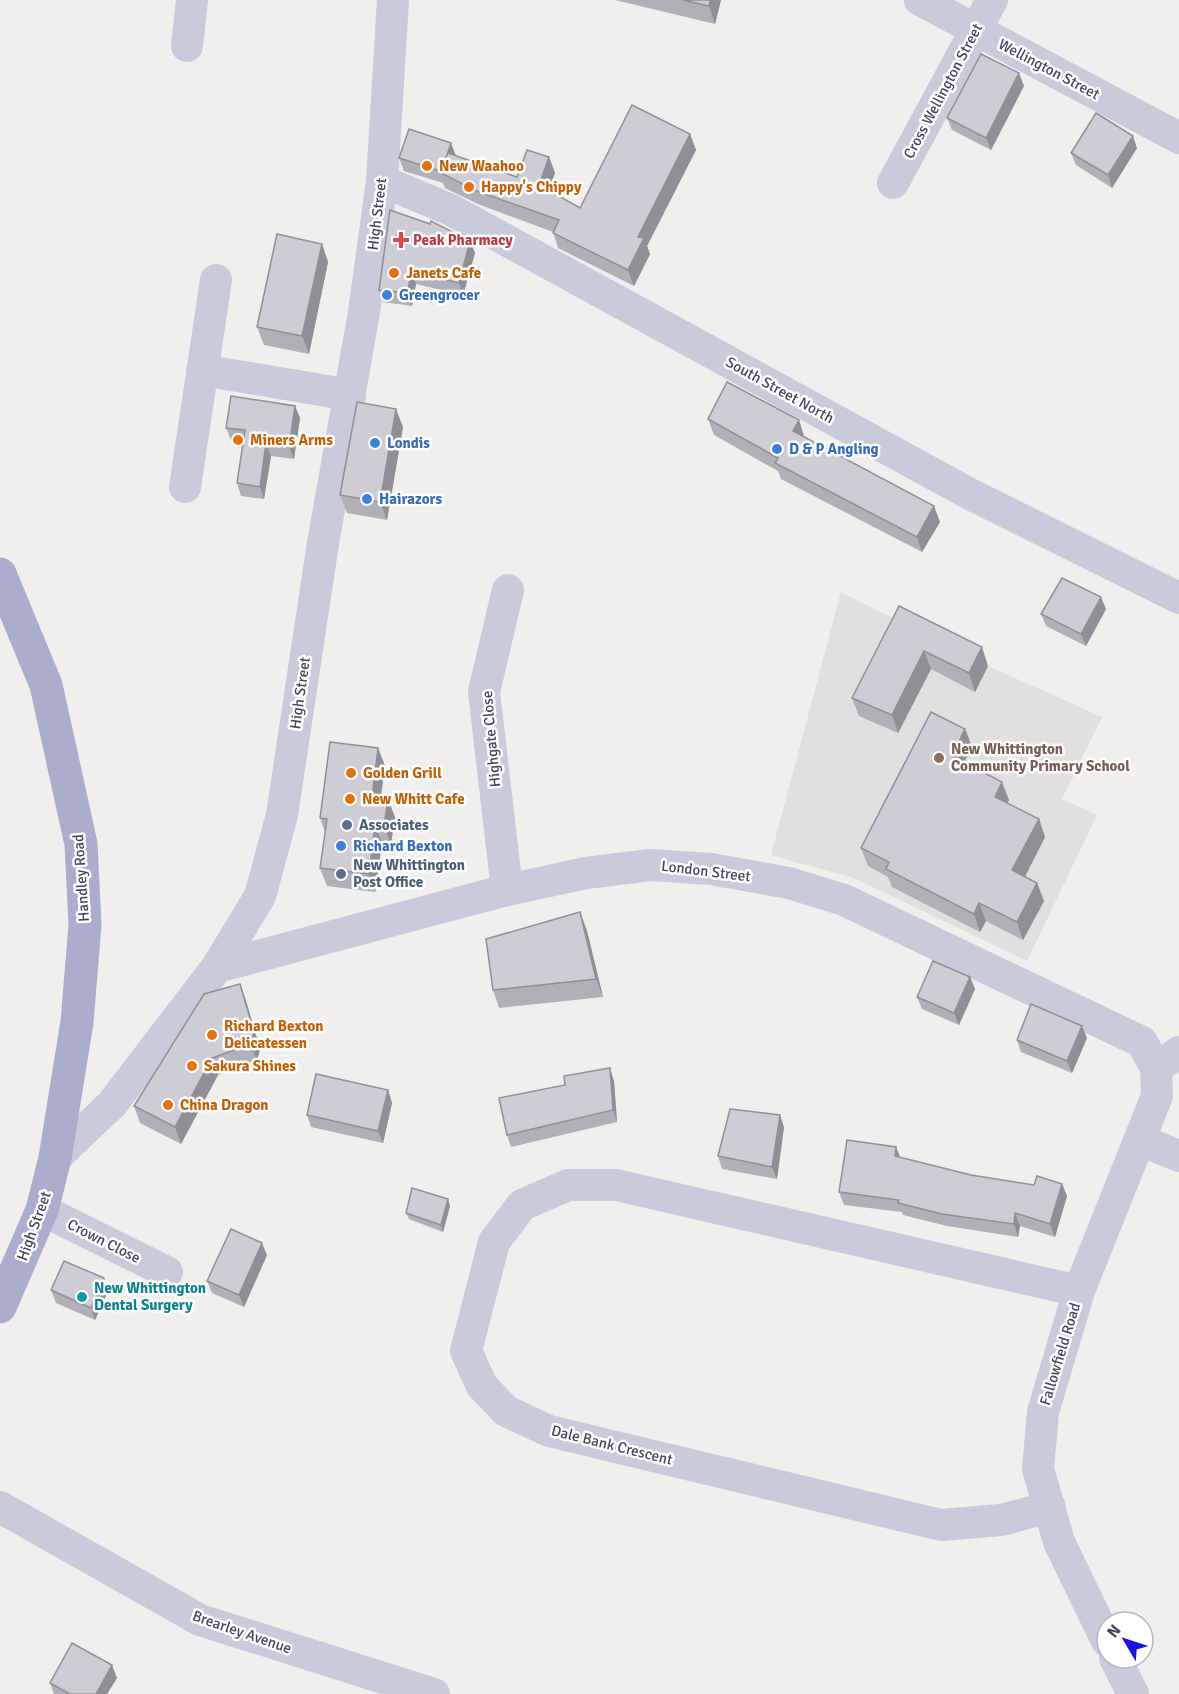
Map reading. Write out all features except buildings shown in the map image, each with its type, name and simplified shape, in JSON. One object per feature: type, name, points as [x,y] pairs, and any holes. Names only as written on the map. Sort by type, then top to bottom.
[{"type":"main road","name":"Handley Road","points":[[0,574],[46,685],[81,844],[85,925],[77,1022],[56,1158]]},
{"type":"main road","name":"High Street","points":[[0,1307],[42,1210],[56,1158]]},
{"type":"street","points":[[187,46],[192,0]]},
{"type":"street","name":"High Street","points":[[56,1158],[112,1104],[217,967],[260,896],[282,815],[322,543],[364,312],[381,182],[393,0]]},
{"type":"street","name":"Wellington Street","points":[[920,0],[1179,138]]},
{"type":"street","name":"Cross Wellington Street","points":[[893,183],[992,0]]},
{"type":"street","name":"South Street North","points":[[381,182],[451,210],[968,493],[1179,598]]},
{"type":"street","points":[[185,487],[216,280]]},
{"type":"street","points":[[202,370],[350,395]]},
{"type":"street","name":"Highgate Close","points":[[507,890],[484,692],[508,590]]},
{"type":"street","name":"London Street","points":[[217,967],[507,890],[586,873],[650,865],[711,869],[789,883],[844,900],[1094,1018],[1142,1042],[1167,1060]]},
{"type":"street","name":"Fallowfield Road","points":[[1095,1616],[1059,1542],[1038,1469],[1042,1412],[1079,1291],[1157,1096],[1167,1060]]},
{"type":"street","points":[[1140,1140],[1179,1156]]},
{"type":"street","name":"Dale Bank Crescent","points":[[1050,1507],[1001,1520],[941,1526],[549,1431],[506,1411],[482,1386],[466,1351],[494,1242],[522,1205],[568,1185],[616,1185],[1079,1291]]},
{"type":"street","name":"Crown Close","points":[[42,1210],[166,1272]]},
{"type":"street","name":"Brearley Avenue","points":[[0,1507],[200,1620],[434,1694]]},
{"type":"street","points":[[1121,1670],[1133,1694]]},
{"type":"shaded area","name":"New Whittington Community Primary School","points":[[841,592],[988,666],[1102,717],[1062,799],[1097,815],[1027,961],[854,878],[771,855]]},
{"type":"place","name":"New Waahoo","points":[[427,166]]},
{"type":"place","name":"Happy's Chippy","points":[[469,187]]},
{"type":"place","name":"Peak Pharmacy","points":[[401,240]]},
{"type":"place","name":"Janets Cafe","points":[[394,273]]},
{"type":"place","name":"Greengrocer","points":[[387,295]]},
{"type":"place","name":"Miners Arms","points":[[238,440]]},
{"type":"place","name":"Londis","points":[[375,443]]},
{"type":"place","name":"D & P Angling","points":[[777,449]]},
{"type":"place","name":"Hairazors","points":[[367,499]]},
{"type":"place","name":"New Whittington Community Primary School","points":[[939,758]]},
{"type":"place","name":"Golden Grill","points":[[351,773]]},
{"type":"place","name":"New Whitt Cafe","points":[[350,799]]},
{"type":"place","name":"Associates","points":[[347,825]]},
{"type":"place","name":"Richard Bexton","points":[[341,846]]},
{"type":"place","name":"New Whittington Post Office","points":[[341,874]]},
{"type":"place","name":"Richard Bexton Delicatessen","points":[[212,1035]]},
{"type":"place","name":"Sakura Shines","points":[[192,1066]]},
{"type":"place","name":"China Dragon","points":[[168,1105]]},
{"type":"place","name":"New Whittington Dental Surgery","points":[[82,1297]]}]
